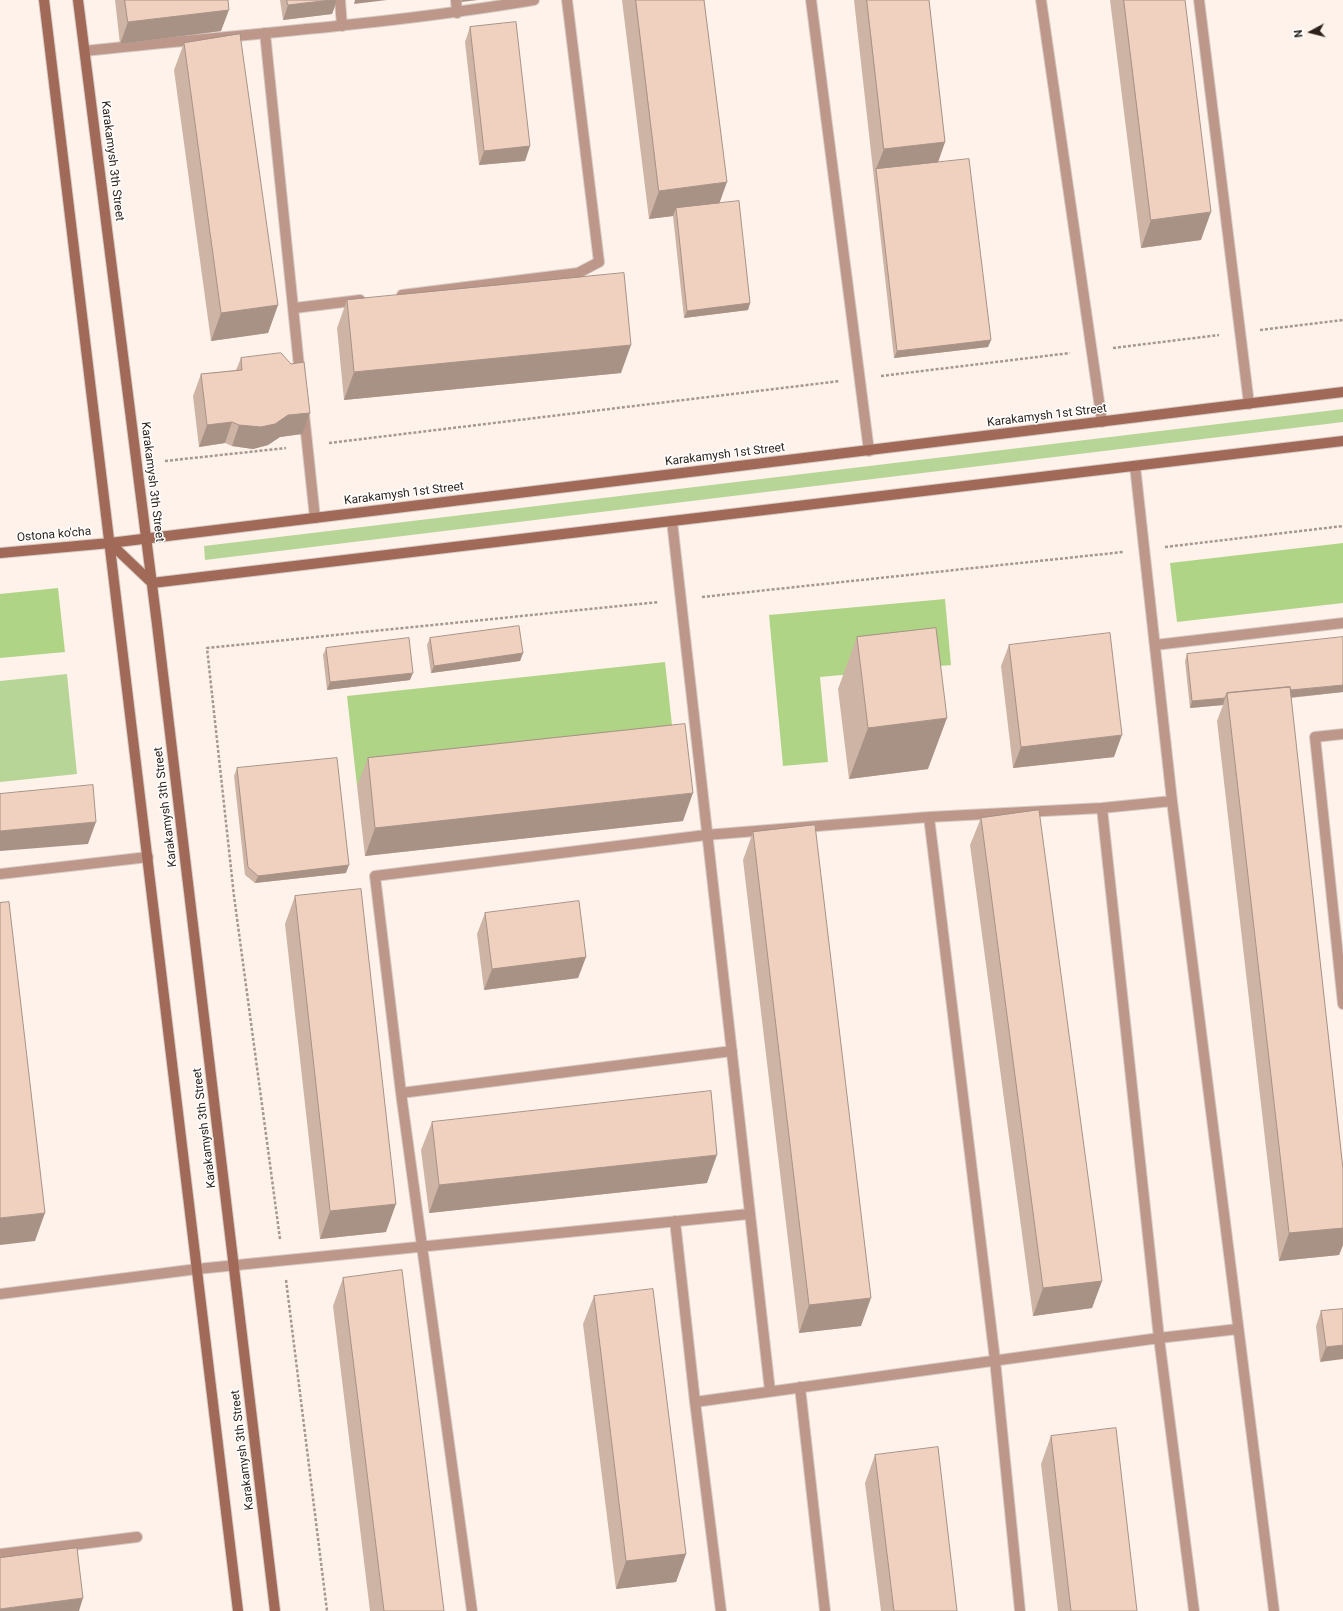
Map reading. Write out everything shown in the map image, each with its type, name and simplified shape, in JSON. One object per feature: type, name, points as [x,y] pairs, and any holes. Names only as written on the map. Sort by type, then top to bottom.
[{"type":"main road","name":"Karakamysh 3th Street","points":[[44,0],[238,1611]]},
{"type":"main road","name":"Karakamysh 3th Street","points":[[78,0],[147,538],[235,1265],[275,1611]]},
{"type":"main road","name":"Karakamysh 1st Street","points":[[110,543],[1343,392]]},
{"type":"main road","points":[[110,543],[152,583],[1343,442]]},
{"type":"main road","name":"Ostona ko'cha","points":[[0,553],[110,543]]},
{"type":"street","points":[[340,0],[342,26]]},
{"type":"street","points":[[456,0],[457,13]]},
{"type":"street","points":[[85,52],[457,13],[534,0]]},
{"type":"street","points":[[389,296],[578,273],[599,262],[567,0]]},
{"type":"street","points":[[811,0],[868,451]]},
{"type":"street","points":[[1041,0],[1102,422]]},
{"type":"street","points":[[1199,0],[1249,404]]},
{"type":"street","points":[[265,33],[295,308],[301,385]]},
{"type":"street","points":[[295,308],[373,298]]},
{"type":"street","points":[[302,400],[315,518]]},
{"type":"street","points":[[1135,466],[1172,802],[1274,1611]]},
{"type":"street","points":[[672,521],[706,835],[732,1050],[749,1214],[770,1391]]},
{"type":"street","points":[[1155,645],[1343,623]]},
{"type":"street","points":[[1343,734],[1315,737],[1343,1004]]},
{"type":"street","points":[[472,1611],[401,1093],[375,876],[706,835],[929,817],[1102,808],[1172,802]]},
{"type":"street","points":[[1102,808],[1159,1338],[1194,1611]]},
{"type":"street","points":[[929,817],[995,1360],[1020,1611]]},
{"type":"street","points":[[0,874],[148,857]]},
{"type":"street","points":[[401,1093],[732,1050]]},
{"type":"street","points":[[0,1294],[197,1269],[749,1214]]},
{"type":"street","points":[[675,1221],[695,1402],[721,1611]]},
{"type":"street","points":[[695,1402],[995,1360],[1238,1329]]},
{"type":"street","points":[[800,1387],[825,1611]]},
{"type":"street","points":[[0,1554],[137,1537]]},
{"type":"path","points":[[165,461],[306,446],[1343,320]]},
{"type":"path","points":[[327,1611],[283,1260],[234,896],[207,648],[681,600],[1343,526]]},
{"type":"green space","points":[[1343,409],[1343,422],[205,560],[204,546]]},
{"type":"green space","points":[[1343,543],[1343,603],[1177,622],[1170,563]]},
{"type":"green space","points":[[58,588],[65,652],[0,658],[0,594]]},
{"type":"green space","points":[[945,599],[951,665],[820,677],[828,762],[783,766],[769,615]]},
{"type":"green space","points":[[665,662],[675,752],[357,786],[347,696]]},
{"type":"green space","points":[[67,674],[77,774],[0,782],[0,681]]},
{"type":"building","points":[[125,0],[228,0],[229,10],[128,22]]},
{"type":"building","points":[[287,0],[331,0],[288,5]]},
{"type":"building","points":[[636,0],[704,0],[727,182],[659,191]]},
{"type":"building","points":[[867,0],[929,0],[945,142],[884,149]]},
{"type":"building","points":[[1124,0],[1185,0],[1211,212],[1151,220]]},
{"type":"building","points":[[516,22],[530,146],[484,151],[470,27]]},
{"type":"building","points":[[240,34],[278,305],[221,313],[184,43]]},
{"type":"building","points":[[969,159],[991,340],[897,351],[876,169]]},
{"type":"building","points":[[739,201],[750,303],[687,311],[676,208]]},
{"type":"building","points":[[624,273],[631,345],[354,372],[347,300]]},
{"type":"building","points":[[281,353],[291,364],[304,362],[310,413],[288,415],[275,424],[261,427],[239,425],[232,422],[207,425],[201,374],[242,370],[241,358]]},
{"type":"building","points":[[519,626],[523,653],[434,666],[430,638]]},
{"type":"building","points":[[936,628],[947,718],[868,728],[857,637]]},
{"type":"building","points":[[1110,633],[1122,735],[1021,747],[1009,645]]},
{"type":"building","points":[[1343,637],[1343,685],[1291,690],[1290,687],[1227,693],[1225,698],[1192,701],[1187,654]]},
{"type":"building","points":[[409,638],[413,673],[330,682],[326,648]]},
{"type":"building","points":[[1290,687],[1343,1169],[1343,1228],[1289,1233],[1227,693]]},
{"type":"building","points":[[685,724],[693,793],[375,828],[368,758]]},
{"type":"building","points":[[337,758],[349,865],[258,876],[248,867],[237,768]]},
{"type":"building","points":[[93,785],[96,822],[0,831],[0,794]]},
{"type":"building","points":[[1039,810],[1102,1281],[1043,1288],[981,818]]},
{"type":"building","points":[[815,825],[871,1298],[809,1305],[753,832]]},
{"type":"building","points":[[361,889],[396,1204],[330,1211],[295,896]]},
{"type":"building","points":[[579,901],[586,957],[492,969],[485,913]]},
{"type":"building","points":[[9,902],[45,1213],[0,1218],[0,903]]},
{"type":"building","points":[[711,1091],[717,1155],[439,1185],[432,1122]]},
{"type":"building","points":[[402,1270],[444,1611],[384,1611],[343,1278]]},
{"type":"building","points":[[653,1289],[686,1554],[626,1561],[594,1296]]},
{"type":"building","points":[[1343,1309],[1343,1345],[1326,1347],[1321,1311]]},
{"type":"building","points":[[1116,1428],[1137,1611],[1071,1611],[1051,1436]]},
{"type":"building","points":[[938,1447],[957,1611],[894,1611],[875,1455]]},
{"type":"building","points":[[77,1548],[83,1598],[0,1609],[0,1558]]}]
